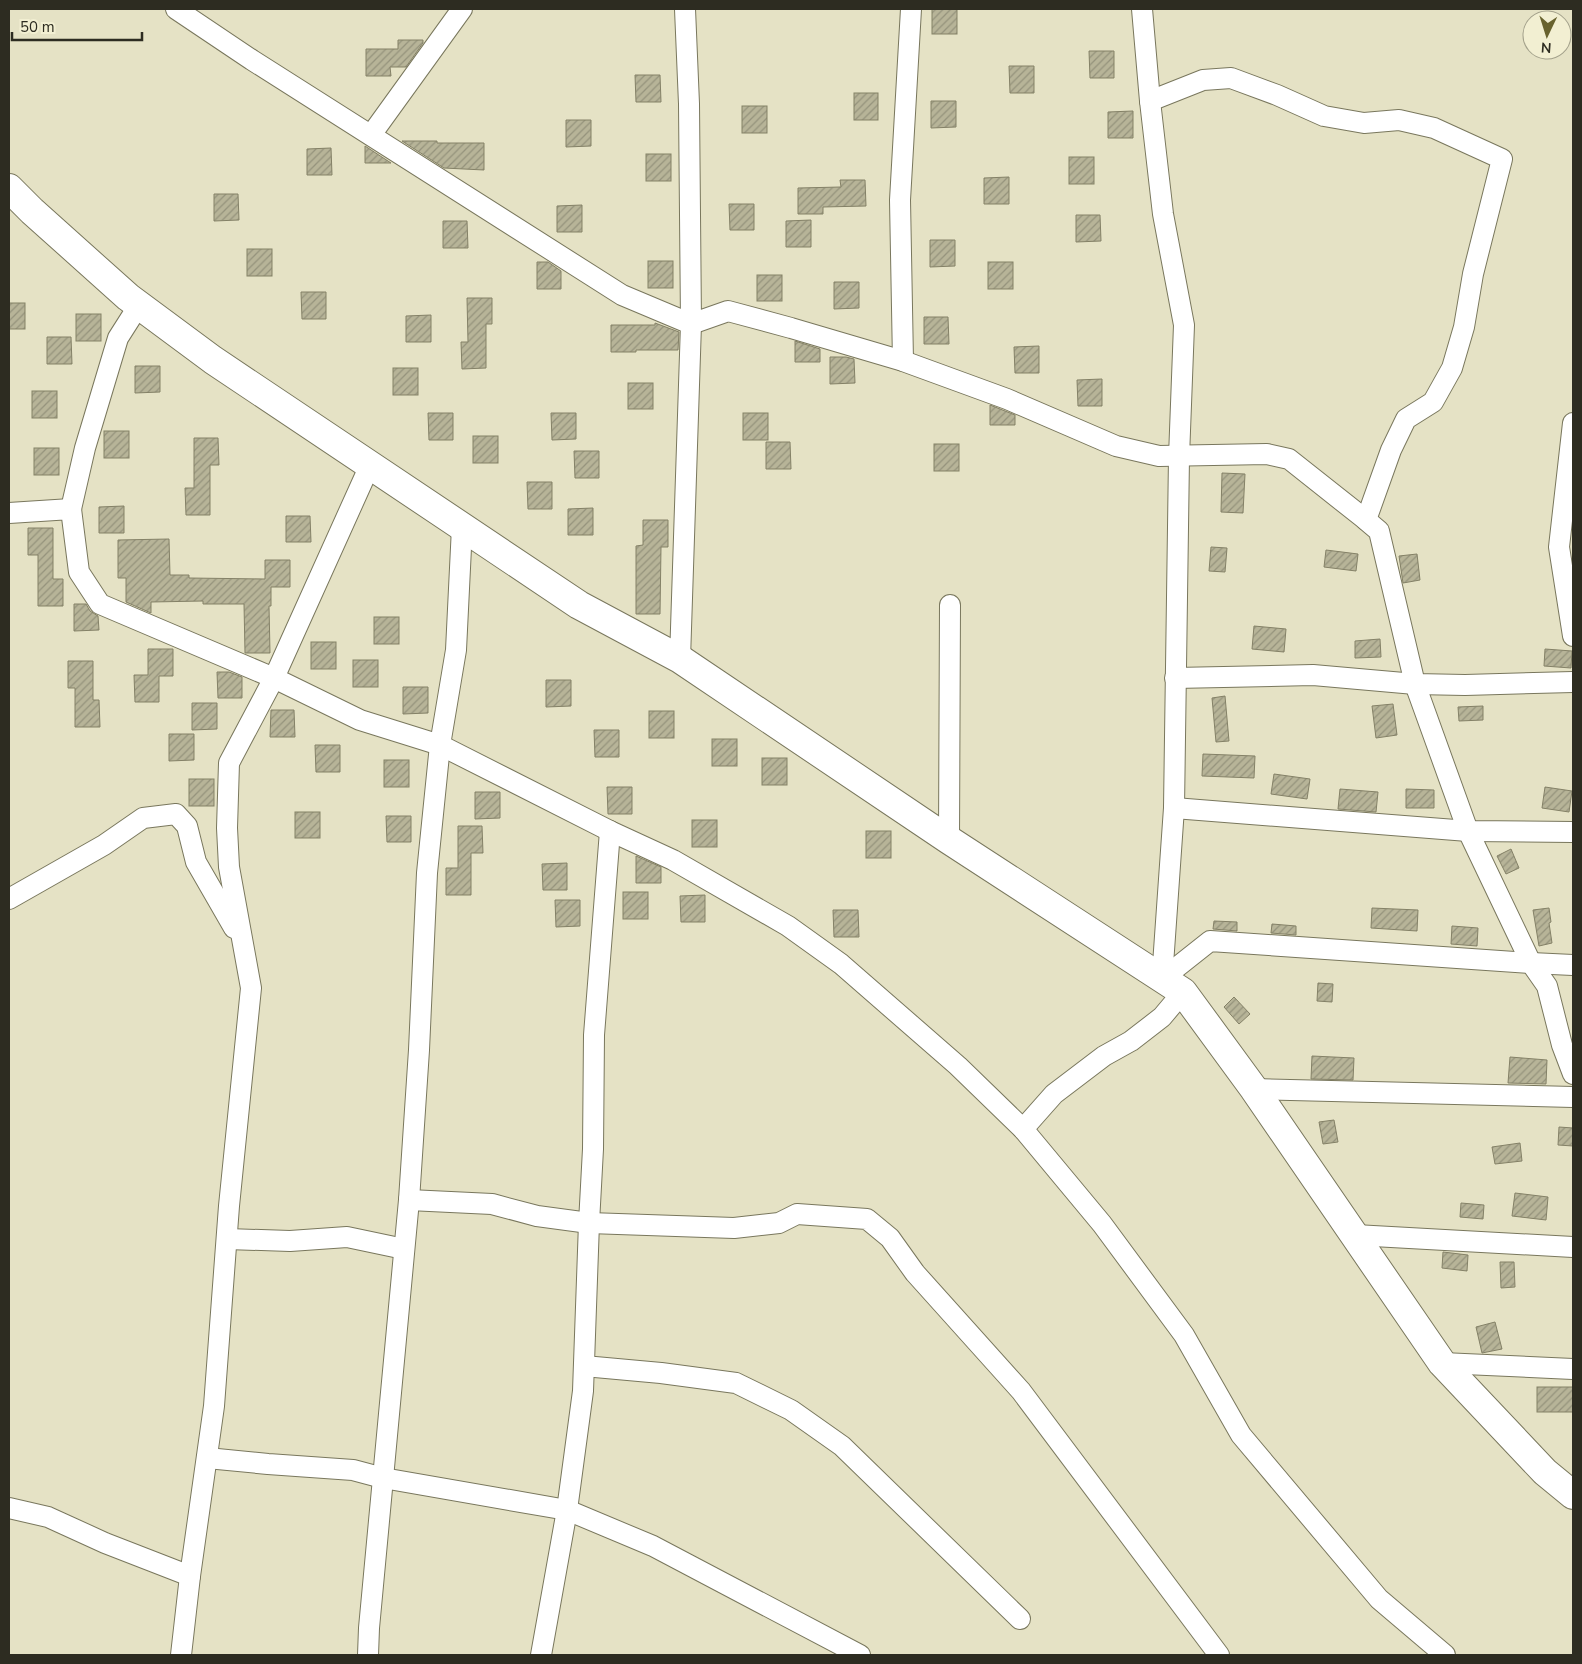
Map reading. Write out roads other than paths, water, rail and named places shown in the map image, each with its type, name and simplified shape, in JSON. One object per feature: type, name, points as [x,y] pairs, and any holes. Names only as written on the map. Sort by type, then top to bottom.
[{"type":"street","points":[[176,9],[252,60],[622,295],[691,324],[728,311],[792,328],[903,361],[1007,399],[1116,446],[1159,456],[1267,454],[1289,459],[1379,530],[1415,684],[1468,831],[1530,964],[1547,986],[1562,1045],[1573,1074]]},
{"type":"street","points":[[371,135],[462,9]]},
{"type":"street","points":[[680,660],[691,324],[686,9]]},
{"type":"street","points":[[903,361],[900,200],[911,9]]},
{"type":"street","points":[[1023,1129],[1054,1094],[1104,1056],[1131,1041],[1162,1017],[1172,986],[1175,678],[1178,611],[1178,457],[1184,325],[1164,214],[1150,101],[1142,9]]},
{"type":"street","points":[[1150,101],[1203,80],[1231,78],[1277,95],[1324,116],[1364,124],[1399,120],[1434,128],[1502,159],[1473,274],[1464,327],[1452,368],[1433,402],[1406,419],[1391,450],[1366,520]]},
{"type":"street","points":[[9,188],[32,211],[139,305],[213,360],[579,605],[680,660],[1172,986],[1254,1089],[1442,1363],[1546,1472],[1573,1495]]},
{"type":"street","points":[[139,305],[118,338],[85,448],[71,509],[79,572],[100,604],[274,678],[360,720],[440,745],[610,831],[673,860],[788,926],[841,964],[958,1066],[1023,1129],[1102,1224],[1184,1335],[1241,1435],[1379,1599],[1432,1651]]},
{"type":"street","points":[[1573,423],[1559,547],[1573,636]]},
{"type":"street","points":[[181,1655],[214,1406],[227,1239],[251,988],[230,867],[227,828],[229,763],[274,678],[370,465]]},
{"type":"street","points":[[9,513],[71,509]]},
{"type":"street","points":[[368,1655],[368,1628],[409,1200],[419,1050],[427,873],[440,745],[456,650],[462,527]]},
{"type":"street","points":[[949,840],[950,605]]},
{"type":"street","points":[[1175,678],[1313,675],[1415,684],[1465,685],[1573,682]]},
{"type":"street","points":[[1174,808],[1468,831],[1573,832]]},
{"type":"street","points":[[9,899],[104,845],[143,818],[176,814],[187,826],[196,862],[243,943]]},
{"type":"street","points":[[541,1655],[567,1510],[583,1390],[593,1149],[594,1035],[610,831]]},
{"type":"street","points":[[1172,986],[1210,941],[1530,964],[1573,965]]},
{"type":"street","points":[[1254,1089],[1573,1097]]},
{"type":"street","points":[[409,1200],[492,1204],[537,1216],[589,1223],[734,1228],[779,1223],[797,1214],[867,1219],[890,1238],[915,1273],[1021,1391],[1219,1655]]},
{"type":"street","points":[[1355,1235],[1573,1247]]},
{"type":"street","points":[[227,1239],[290,1241],[347,1237],[404,1249]]},
{"type":"street","points":[[1442,1363],[1573,1369]]},
{"type":"street","points":[[584,1366],[661,1373],[736,1383],[791,1410],[842,1446],[1020,1619]]},
{"type":"street","points":[[207,1458],[353,1470],[383,1478],[567,1510],[653,1546],[860,1655]]},
{"type":"street","points":[[9,1508],[48,1517],[105,1543],[190,1576]]}]
